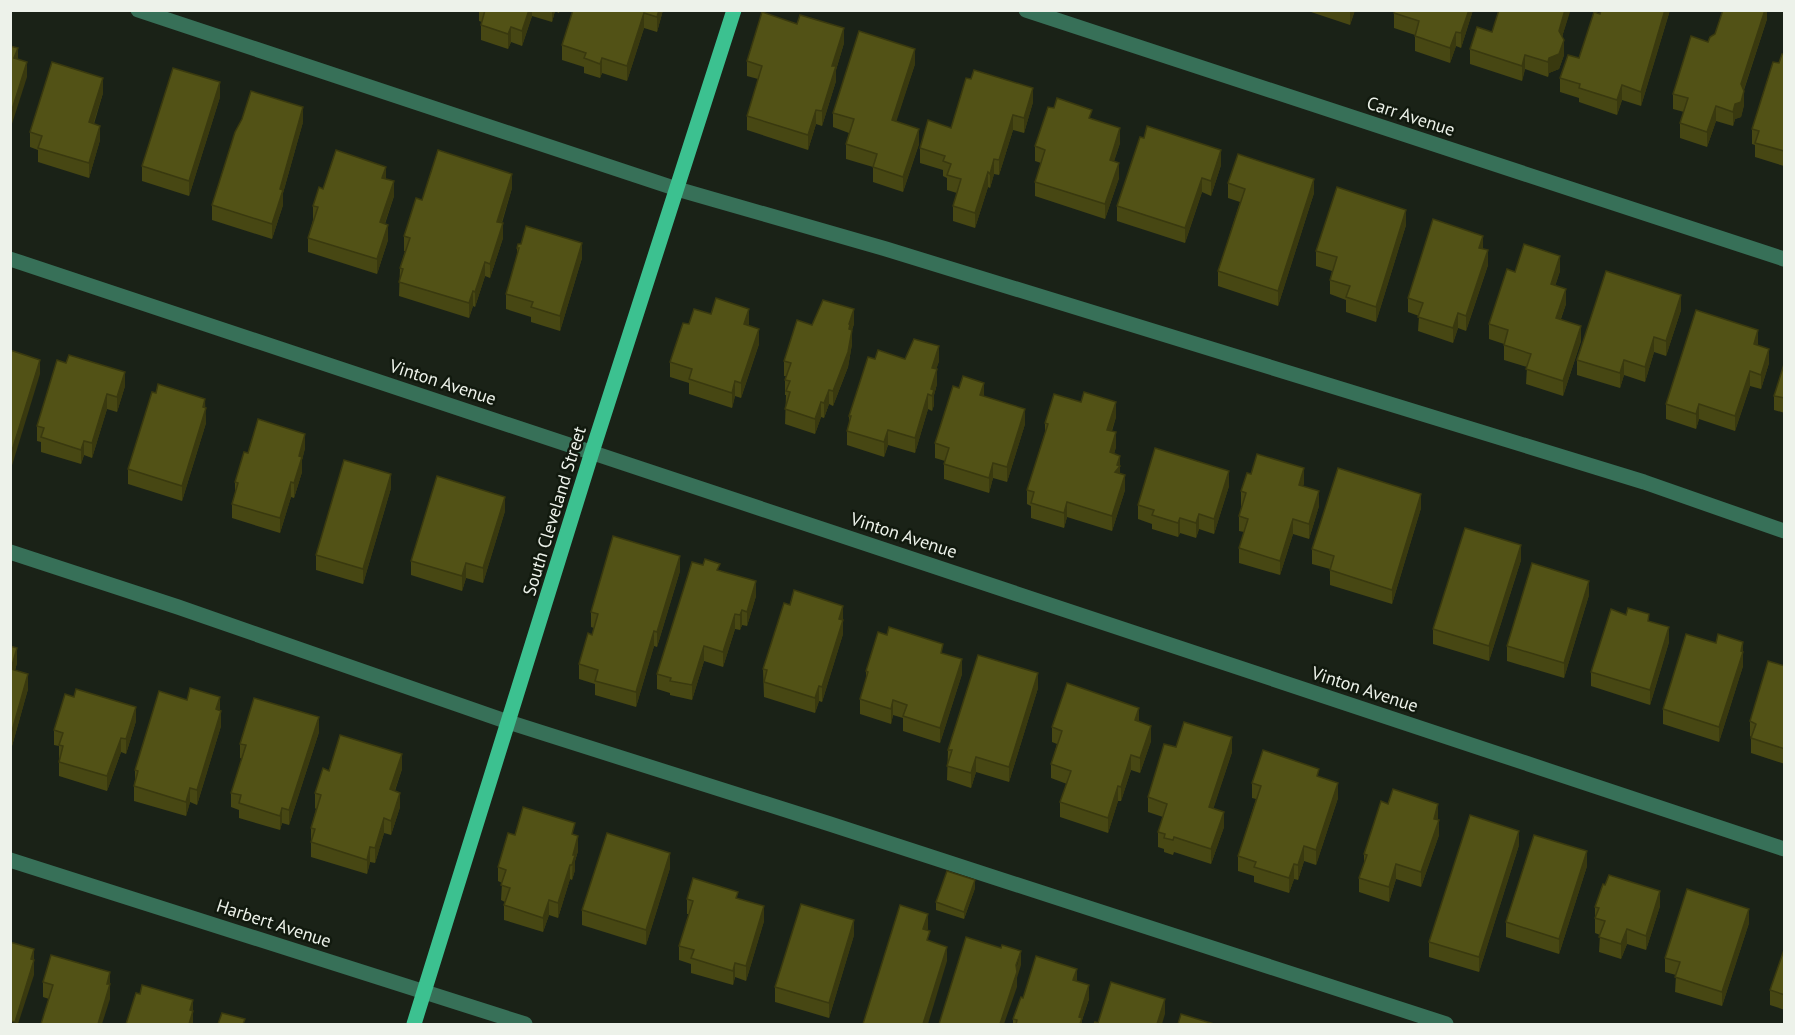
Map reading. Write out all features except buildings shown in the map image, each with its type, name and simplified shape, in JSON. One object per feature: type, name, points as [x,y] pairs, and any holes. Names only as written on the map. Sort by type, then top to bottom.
[{"type":"main road","name":"South Cleveland Street","points":[[414,1024],[592,452],[734,10]]},
{"type":"street","points":[[138,10],[677,189],[897,252],[1633,479],[1785,531]]},
{"type":"street","name":"Carr Avenue","points":[[1026,10],[1785,259]]},
{"type":"street","name":"Vinton Avenue","points":[[10,259],[1785,849]]},
{"type":"street","points":[[10,552],[189,611],[508,722],[831,824],[1446,1024]]},
{"type":"street","name":"Harbert Avenue","points":[[10,860],[525,1024]]}]
